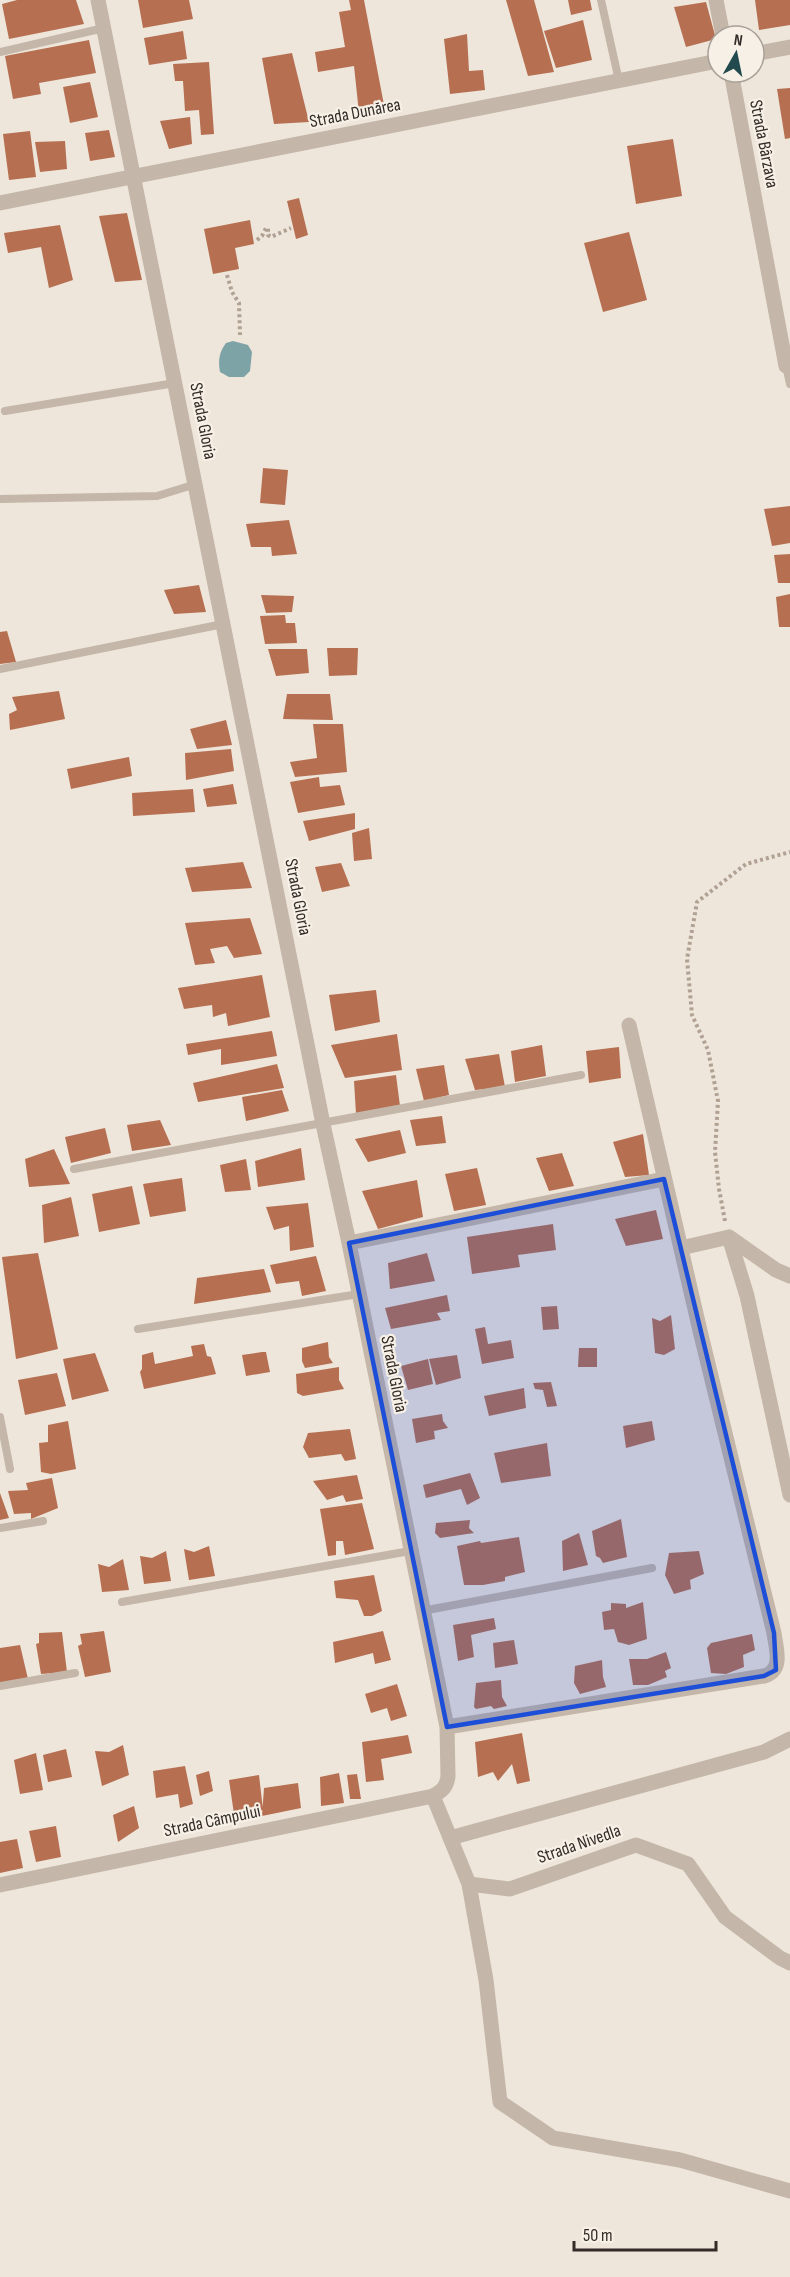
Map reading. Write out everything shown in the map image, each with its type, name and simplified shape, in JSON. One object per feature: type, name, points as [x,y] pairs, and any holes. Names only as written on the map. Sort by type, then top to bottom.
[{"type":"street","name":"Strada Gloria","points":[[98,0],[323,1124],[447,1728],[447,1783],[443,1791],[433,1796]]},
{"type":"street","points":[[716,0],[721,24]]},
{"type":"street","points":[[766,52],[790,47]]},
{"type":"street","name":"Strada Dunărea","points":[[0,203],[706,63]]},
{"type":"street","name":"Strada Bârzava","points":[[732,84],[788,366]]},
{"type":"street","points":[[447,1728],[764,1676],[776,1670],[778,1658],[774,1633],[664,1179],[629,1024]]},
{"type":"street","points":[[349,1243],[664,1179]]},
{"type":"street","points":[[681,1248],[729,1237],[776,1270],[790,1276]]},
{"type":"street","points":[[729,1237],[747,1296],[790,1495]]},
{"type":"street","points":[[450,1838],[764,1752],[790,1739]]},
{"type":"street","points":[[433,1796],[469,1884],[486,1980],[500,2102],[553,2138],[680,2160],[790,2191]]},
{"type":"street","name":"Strada Câmpului","points":[[0,1885],[433,1796]]},
{"type":"street","name":"Strada Nivedla","points":[[469,1884],[510,1889],[636,1845],[688,1864],[725,1917],[790,1963]]},
{"type":"lane","points":[[601,0],[620,81]]},
{"type":"lane","points":[[0,52],[104,28]]},
{"type":"lane","name":"Strada Bârzava","points":[[788,366],[790,384]]},
{"type":"lane","points":[[5,411],[175,383]]},
{"type":"lane","points":[[0,499],[156,496],[196,484]]},
{"type":"lane","points":[[0,669],[224,624]]},
{"type":"lane","points":[[74,1169],[581,1075]]},
{"type":"lane","points":[[138,1329],[359,1294]]},
{"type":"lane","points":[[0,1417],[10,1469]]},
{"type":"lane","points":[[0,1528],[43,1521]]},
{"type":"lane","points":[[123,1602],[410,1551]]},
{"type":"lane","points":[[422,1611],[652,1568]]},
{"type":"lane","points":[[0,1686],[75,1673]]},
{"type":"path","points":[[257,240],[266,228],[271,237],[291,228]]},
{"type":"path","points":[[227,275],[241,312],[240,335]]},
{"type":"path","points":[[729,1237],[718,1189],[714,1152],[718,1101],[708,1050],[692,1015],[687,959],[697,902],[746,864],[790,852]]},
{"type":"highlighted area","points":[[664,1179],[774,1633],[776,1670],[764,1676],[447,1727],[349,1243]]},
{"type":"water","points":[[233,341],[248,345],[252,352],[250,371],[244,377],[229,377],[220,372],[220,353],[226,343]]},
{"type":"building","points":[[17,0],[76,0],[84,24],[9,39],[2,4]]},
{"type":"building","points":[[138,0],[189,0],[193,19],[143,28]]},
{"type":"building","points":[[349,0],[364,0],[384,105],[359,113],[354,66],[318,72],[315,52],[345,47],[339,12],[351,10]]},
{"type":"building","points":[[506,0],[534,0],[554,72],[528,76]]},
{"type":"building","points":[[568,0],[590,0],[592,10],[571,15]]},
{"type":"building","points":[[755,0],[790,0],[790,25],[766,29],[766,24],[758,24]]},
{"type":"building","points":[[706,2],[712,24],[706,24],[706,42],[686,47],[674,7]]},
{"type":"building","points":[[583,20],[592,60],[556,68],[544,31]]},
{"type":"building","points":[[183,31],[187,59],[149,65],[144,38]]},
{"type":"building","points":[[467,34],[469,71],[483,70],[485,90],[450,94],[444,39]]},
{"type":"building","points":[[89,40],[96,73],[39,83],[41,94],[13,99],[5,56]]},
{"type":"building","points":[[292,53],[309,122],[274,124],[262,58]]},
{"type":"building","points":[[209,62],[214,134],[201,135],[199,110],[185,111],[183,81],[175,81],[173,64]]},
{"type":"building","points":[[90,82],[98,117],[70,123],[63,87]]},
{"type":"building","points":[[790,88],[790,138],[785,139],[777,89]]},
{"type":"building","points":[[190,117],[192,144],[169,149],[160,121]]},
{"type":"building","points":[[109,130],[115,157],[90,161],[85,133]]},
{"type":"building","points":[[30,131],[36,177],[9,180],[3,134]]},
{"type":"building","points":[[673,139],[682,196],[636,204],[627,146]]},
{"type":"building","points":[[65,141],[67,169],[40,172],[35,142]]},
{"type":"building","points":[[299,198],[308,235],[296,239],[287,201]]},
{"type":"building","points":[[127,213],[142,280],[115,282],[99,216]]},
{"type":"building","points":[[250,220],[254,244],[235,248],[239,269],[213,274],[204,229]]},
{"type":"building","points":[[60,225],[73,280],[49,288],[41,247],[8,253],[4,233]]},
{"type":"building","points":[[629,232],[647,300],[603,312],[584,243]]},
{"type":"building","points":[[263,468],[288,470],[285,505],[260,503]]},
{"type":"building","points":[[790,506],[790,543],[772,546],[764,509]]},
{"type":"building","points":[[289,520],[297,554],[272,556],[271,547],[251,547],[246,524]]},
{"type":"building","points":[[790,554],[790,583],[778,583],[774,555]]},
{"type":"building","points":[[199,585],[206,612],[174,614],[164,590]]},
{"type":"building","points":[[790,594],[790,627],[779,627],[776,597]]},
{"type":"building","points":[[261,595],[294,596],[292,612],[266,613]]},
{"type":"building","points":[[285,615],[286,623],[295,623],[297,643],[265,644],[260,616]]},
{"type":"building","points":[[7,631],[16,662],[0,664],[0,632]]},
{"type":"building","points":[[327,648],[358,648],[357,675],[329,676]]},
{"type":"building","points":[[268,649],[307,649],[309,673],[276,676]]},
{"type":"building","points":[[59,691],[65,719],[10,730],[9,714],[17,710],[12,697]]},
{"type":"building","points":[[287,694],[330,694],[333,720],[283,719]]},
{"type":"building","points":[[226,720],[232,745],[197,749],[190,729]]},
{"type":"building","points":[[313,724],[343,724],[347,772],[295,777],[290,762],[317,758]]},
{"type":"building","points":[[231,749],[234,771],[186,780],[185,753]]},
{"type":"building","points":[[129,757],[132,776],[71,789],[67,769]]},
{"type":"building","points":[[319,777],[320,787],[340,785],[345,805],[298,813],[290,782]]},
{"type":"building","points":[[233,784],[237,804],[207,807],[203,789]]},
{"type":"building","points":[[193,789],[195,812],[133,816],[132,793]]},
{"type":"building","points":[[355,813],[355,829],[309,841],[303,821]]},
{"type":"building","points":[[369,828],[372,859],[354,861],[352,833]]},
{"type":"building","points":[[243,862],[252,888],[192,892],[185,868]]},
{"type":"building","points":[[341,863],[350,886],[322,892],[315,867]]},
{"type":"building","points":[[250,918],[262,954],[234,958],[227,946],[210,949],[215,963],[195,965],[185,923]]},
{"type":"building","points":[[262,975],[270,1017],[228,1026],[226,1013],[213,1017],[212,1005],[184,1009],[178,988]]},
{"type":"building","points":[[376,990],[380,1022],[335,1031],[329,995]]},
{"type":"building","points":[[272,1031],[277,1056],[221,1065],[221,1049],[188,1055],[186,1044]]},
{"type":"building","points":[[397,1034],[402,1070],[345,1078],[331,1045]]},
{"type":"building","points":[[542,1045],[546,1076],[515,1082],[511,1051]]},
{"type":"building","points":[[619,1047],[621,1078],[589,1083],[586,1051]]},
{"type":"building","points":[[499,1054],[505,1087],[475,1090],[465,1059]]},
{"type":"building","points":[[277,1064],[284,1088],[198,1102],[193,1083]]},
{"type":"building","points":[[444,1065],[449,1095],[424,1101],[416,1069]]},
{"type":"building","points":[[396,1075],[400,1106],[356,1114],[354,1081]]},
{"type":"building","points":[[282,1090],[289,1111],[246,1121],[242,1097]]},
{"type":"building","points":[[442,1116],[446,1143],[416,1146],[410,1120]]},
{"type":"building","points":[[160,1120],[171,1145],[132,1151],[127,1125]]},
{"type":"building","points":[[105,1128],[111,1153],[71,1163],[65,1137]]},
{"type":"building","points":[[400,1130],[406,1153],[368,1162],[355,1139]]},
{"type":"building","points":[[643,1134],[649,1175],[625,1177],[613,1142]]},
{"type":"building","points":[[301,1148],[305,1180],[258,1187],[255,1161]]},
{"type":"building","points":[[54,1149],[70,1184],[29,1187],[25,1159]]},
{"type":"building","points":[[562,1153],[574,1186],[549,1191],[536,1158]]},
{"type":"building","points":[[246,1159],[251,1190],[225,1192],[220,1165]]},
{"type":"building","points":[[477,1168],[486,1205],[454,1211],[445,1174]]},
{"type":"building","points":[[182,1178],[186,1211],[150,1217],[143,1184]]},
{"type":"building","points":[[417,1180],[423,1217],[378,1229],[362,1191]]},
{"type":"building","points":[[132,1186],[140,1224],[99,1232],[92,1194]]},
{"type":"building","points":[[71,1197],[79,1236],[44,1243],[42,1205]]},
{"type":"building","points":[[308,1203],[314,1247],[290,1251],[289,1226],[274,1230],[266,1207]]},
{"type":"building","points":[[656,1210],[663,1239],[626,1246],[615,1219]]},
{"type":"building","points":[[553,1224],[556,1250],[518,1255],[520,1267],[472,1274],[467,1237]]},
{"type":"building","points":[[38,1253],[58,1349],[16,1359],[2,1257]]},
{"type":"building","points":[[427,1253],[435,1281],[390,1289],[388,1263]]},
{"type":"building","points":[[316,1256],[326,1291],[302,1296],[299,1281],[276,1284],[270,1265]]},
{"type":"building","points":[[264,1269],[271,1292],[194,1304],[197,1278]]},
{"type":"building","points":[[447,1295],[450,1311],[437,1313],[441,1320],[391,1329],[385,1308]]},
{"type":"building","points":[[557,1306],[559,1329],[543,1330],[541,1307]]},
{"type":"building","points":[[671,1315],[675,1349],[664,1355],[655,1353],[652,1318],[660,1321]]},
{"type":"building","points":[[485,1327],[488,1344],[511,1340],[514,1358],[482,1364],[475,1329]]},
{"type":"building","points":[[328,1342],[329,1357],[333,1363],[305,1368],[302,1361],[302,1348]]},
{"type":"building","points":[[204,1344],[216,1374],[144,1389],[140,1372],[142,1355],[153,1352],[155,1364],[193,1356],[191,1346]]},
{"type":"building","points":[[579,1348],[597,1348],[597,1367],[578,1367]]},
{"type":"building","points":[[266,1352],[270,1372],[246,1376],[242,1355]]},
{"type":"building","points":[[95,1353],[109,1391],[72,1400],[63,1359]]},
{"type":"building","points":[[457,1355],[461,1378],[436,1385],[429,1359]]},
{"type":"building","points":[[428,1359],[433,1384],[408,1390],[401,1366]]},
{"type":"building","points":[[339,1367],[339,1380],[344,1389],[303,1396],[297,1393],[296,1374]]},
{"type":"building","points":[[57,1373],[66,1406],[25,1415],[18,1380]]},
{"type":"building","points":[[551,1382],[557,1406],[547,1407],[543,1390],[535,1389],[533,1383]]},
{"type":"building","points":[[524,1388],[526,1408],[489,1416],[484,1396]]},
{"type":"building","points":[[442,1414],[443,1421],[448,1428],[434,1431],[435,1439],[416,1443],[412,1419]]},
{"type":"building","points":[[68,1421],[76,1469],[51,1474],[41,1472],[39,1443],[48,1442],[48,1425]]},
{"type":"building","points":[[652,1421],[655,1440],[626,1448],[623,1426]]},
{"type":"building","points":[[350,1429],[356,1459],[345,1461],[341,1454],[309,1458],[303,1447],[308,1433]]},
{"type":"building","points":[[547,1443],[551,1476],[501,1483],[494,1453]]},
{"type":"building","points":[[470,1473],[480,1498],[467,1505],[461,1489],[426,1498],[423,1485]]},
{"type":"building","points":[[357,1475],[363,1499],[346,1502],[343,1495],[327,1500],[313,1481]]},
{"type":"building","points":[[52,1478],[58,1508],[31,1519],[31,1513],[14,1514],[8,1491],[28,1490],[26,1483]]},
{"type":"building","points":[[0,1493],[9,1518],[0,1520]]},
{"type":"building","points":[[362,1503],[374,1549],[345,1555],[343,1541],[336,1541],[336,1555],[328,1556],[320,1509]]},
{"type":"building","points":[[621,1519],[627,1557],[603,1563],[596,1556],[592,1531]]},
{"type":"building","points":[[470,1520],[469,1528],[474,1533],[440,1538],[435,1533],[436,1523]]},
{"type":"building","points":[[579,1533],[588,1565],[563,1571],[562,1541]]},
{"type":"building","points":[[519,1537],[525,1572],[505,1577],[505,1581],[483,1585],[464,1585],[457,1546]]},
{"type":"building","points":[[209,1546],[215,1576],[189,1580],[184,1549],[194,1552]]},
{"type":"building","points":[[166,1551],[171,1581],[144,1584],[140,1556],[152,1558]]},
{"type":"building","points":[[699,1551],[704,1574],[690,1580],[691,1589],[674,1594],[665,1575],[669,1553]]},
{"type":"building","points":[[123,1559],[129,1590],[102,1592],[98,1564],[109,1567]]},
{"type":"building","points":[[374,1575],[382,1611],[372,1616],[364,1616],[358,1600],[336,1598],[334,1581]]},
{"type":"building","points":[[643,1602],[647,1639],[629,1645],[618,1642],[614,1629],[604,1630],[602,1612],[611,1610],[611,1603],[626,1604],[626,1608]]},
{"type":"building","points":[[494,1618],[496,1629],[471,1635],[474,1657],[458,1661],[453,1625]]},
{"type":"building","points":[[104,1631],[111,1672],[85,1677],[78,1646],[82,1644],[80,1634]]},
{"type":"building","points":[[383,1631],[391,1660],[375,1664],[373,1653],[335,1663],[333,1642]]},
{"type":"building","points":[[62,1632],[67,1672],[41,1674],[36,1644],[39,1643],[39,1633]]},
{"type":"building","points":[[752,1634],[755,1650],[743,1655],[744,1667],[726,1674],[711,1673],[707,1648],[711,1643]]},
{"type":"building","points":[[514,1640],[518,1664],[495,1668],[493,1643]]},
{"type":"building","points":[[20,1645],[28,1679],[0,1683],[0,1648]]},
{"type":"building","points":[[666,1652],[671,1668],[665,1671],[667,1677],[648,1685],[633,1685],[629,1659],[647,1659]]},
{"type":"building","points":[[602,1660],[606,1687],[580,1694],[574,1683],[575,1666]]},
{"type":"building","points":[[501,1680],[502,1697],[507,1706],[476,1709],[474,1707],[476,1683]]},
{"type":"building","points":[[397,1684],[407,1716],[391,1721],[387,1708],[371,1713],[365,1694]]},
{"type":"building","points":[[522,1733],[530,1781],[517,1784],[512,1764],[498,1781],[493,1772],[478,1777],[475,1742]]},
{"type":"building","points":[[408,1735],[412,1753],[381,1759],[384,1780],[366,1782],[362,1742]]},
{"type":"building","points":[[123,1745],[129,1775],[102,1786],[95,1751],[109,1752]]},
{"type":"building","points":[[66,1749],[72,1777],[48,1782],[43,1755]]},
{"type":"building","points":[[36,1753],[43,1790],[20,1794],[14,1760]]},
{"type":"building","points":[[185,1766],[193,1804],[180,1808],[178,1794],[156,1798],[153,1771]]},
{"type":"building","points":[[209,1771],[213,1791],[200,1796],[196,1775]]},
{"type":"building","points":[[339,1773],[344,1803],[321,1806],[320,1777]]},
{"type":"building","points":[[357,1774],[361,1799],[350,1799],[347,1775]]},
{"type":"building","points":[[259,1775],[263,1810],[234,1814],[229,1780]]},
{"type":"building","points":[[298,1783],[301,1808],[262,1816],[264,1788]]},
{"type":"building","points":[[134,1806],[139,1828],[118,1842],[113,1815]]},
{"type":"building","points":[[56,1826],[61,1857],[36,1862],[29,1831]]},
{"type":"building","points":[[17,1839],[23,1868],[0,1873],[0,1842]]}]
